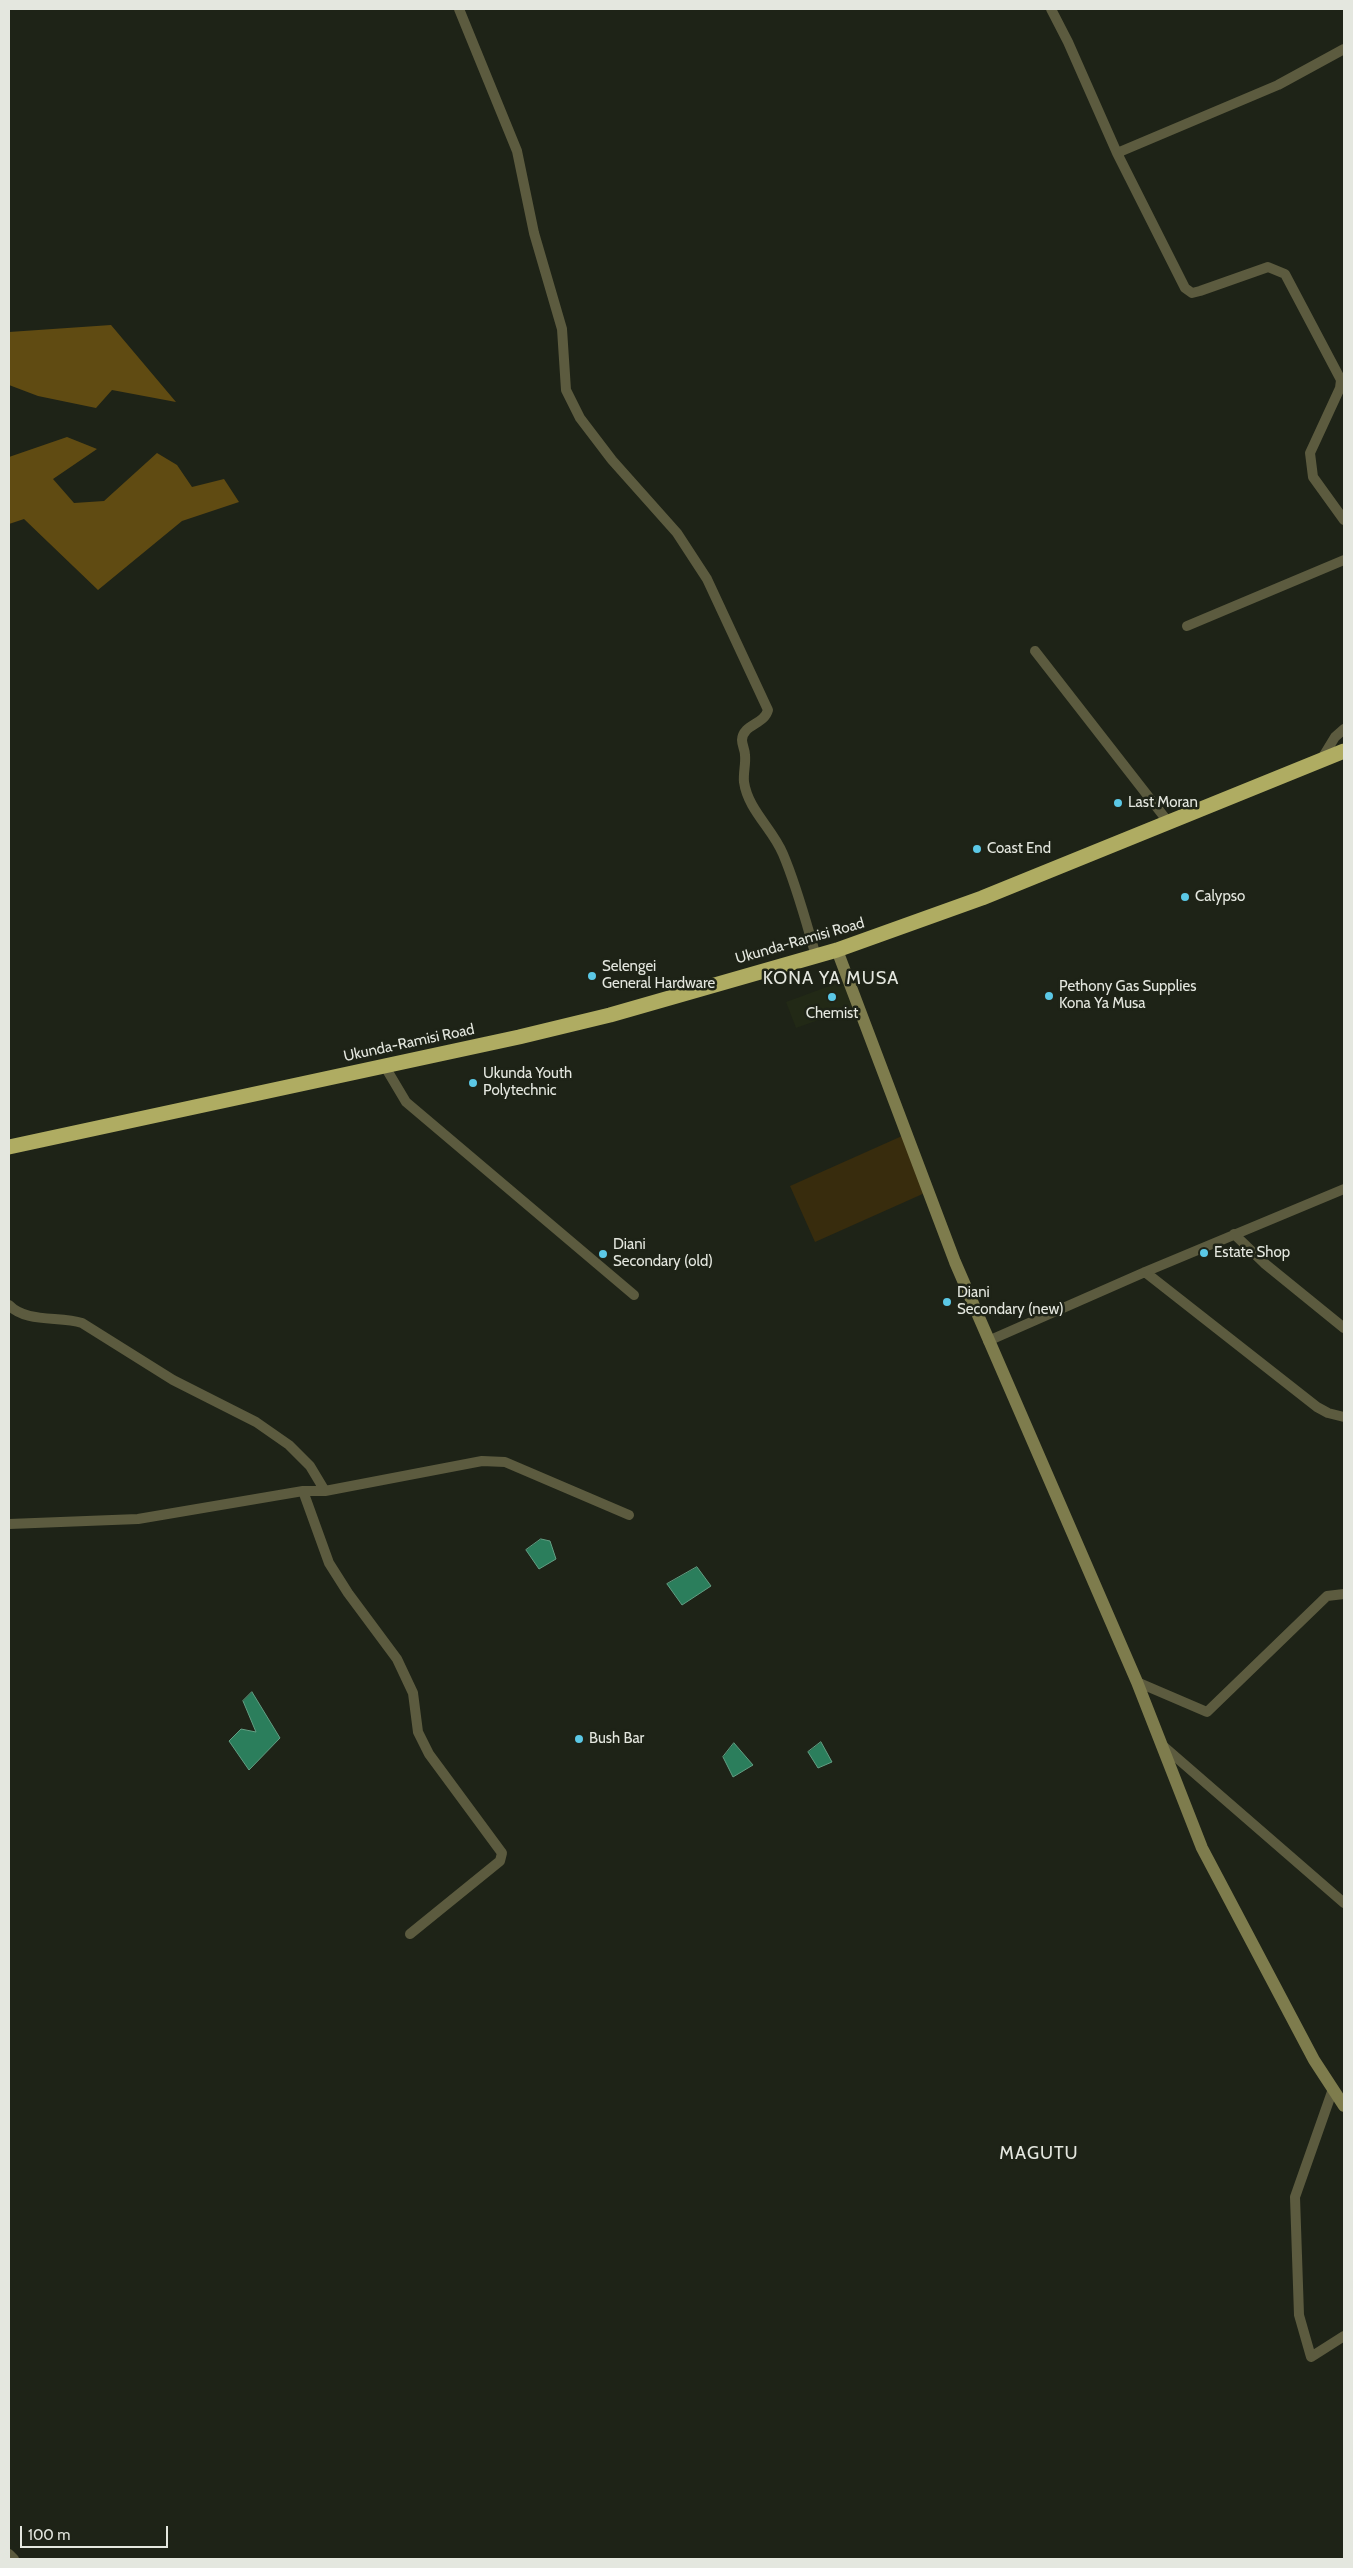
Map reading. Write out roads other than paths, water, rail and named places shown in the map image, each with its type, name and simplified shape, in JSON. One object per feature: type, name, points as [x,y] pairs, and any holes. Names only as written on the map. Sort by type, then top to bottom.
[{"type":"highway","name":"Ukunda-Ramisi Road","points":[[9,1147],[610,1015],[837,950],[982,898],[1344,751]]},
{"type":"street","points":[[459,9],[517,151],[534,233],[562,329],[566,390],[580,418],[612,460],[677,533],[707,579],[768,710],[762,721],[747,729],[744,734],[742,741],[745,755],[744,781],[752,806],[778,841],[791,872],[816,956]]},
{"type":"street","points":[[1051,9],[1068,42],[1117,154],[1185,288],[1192,293],[1200,291],[1268,267],[1285,274],[1341,380],[1340,388],[1310,453],[1313,477],[1344,520]]},
{"type":"street","points":[[1117,154],[1278,85],[1344,49]]},
{"type":"street","points":[[1187,626],[1344,560]]},
{"type":"street","points":[[1035,651],[1169,823]]},
{"type":"street","points":[[1321,760],[1335,737],[1344,729]]},
{"type":"street","points":[[837,950],[988,1341],[1059,1499],[1137,1682],[1202,1848],[1314,2060],[1344,2106]]},
{"type":"street","points":[[384,1066],[406,1102],[634,1296]]},
{"type":"street","points":[[988,1341],[1145,1272],[1344,1189]]},
{"type":"street","points":[[1234,1234],[1264,1263],[1344,1328]]},
{"type":"street","points":[[1145,1272],[1317,1407],[1328,1413],[1344,1417]]},
{"type":"street","points":[[9,1305],[20,1315],[69,1319],[82,1323],[173,1380],[256,1422],[290,1445],[310,1466],[325,1491]]},
{"type":"street","points":[[9,1524],[138,1519],[303,1491],[325,1491],[482,1461],[505,1462],[629,1515]]},
{"type":"street","points":[[303,1491],[329,1563],[348,1593],[397,1660],[413,1693],[418,1732],[429,1754],[502,1853],[500,1861],[410,1934]]},
{"type":"street","points":[[1137,1682],[1207,1712],[1327,1596],[1344,1594]]},
{"type":"street","points":[[1162,1744],[1344,1903]]},
{"type":"street","points":[[1333,2089],[1295,2197],[1299,2315],[1311,2357],[1344,2336]]},
{"type":"street","points":[[9,2554],[14,2559]]},
{"type":"place","name":"Last Moran","points":[[1118,803]]},
{"type":"place","name":"Coast End","points":[[977,849]]},
{"type":"place","name":"Calypso","points":[[1185,897]]},
{"type":"place","name":"Selengei General Hardware","points":[[592,976]]},
{"type":"place","name":"Pethony Gas Supplies Kona Ya Musa","points":[[1049,996]]},
{"type":"place","name":"Chemist","points":[[832,997]]},
{"type":"place","name":"Ukunda Youth Polytechnic","points":[[473,1083]]},
{"type":"place","name":"Estate Shop","points":[[1204,1253]]},
{"type":"place","name":"Diani Secondary (old)","points":[[603,1254]]},
{"type":"place","name":"Diani Secondary (new)","points":[[947,1302]]},
{"type":"place","name":"Bush Bar","points":[[579,1739]]},
{"type":"district","name":"KONA YA MUSA","points":[[831,979]]},
{"type":"district","name":"MAGUTU","points":[[1039,2154]]}]
